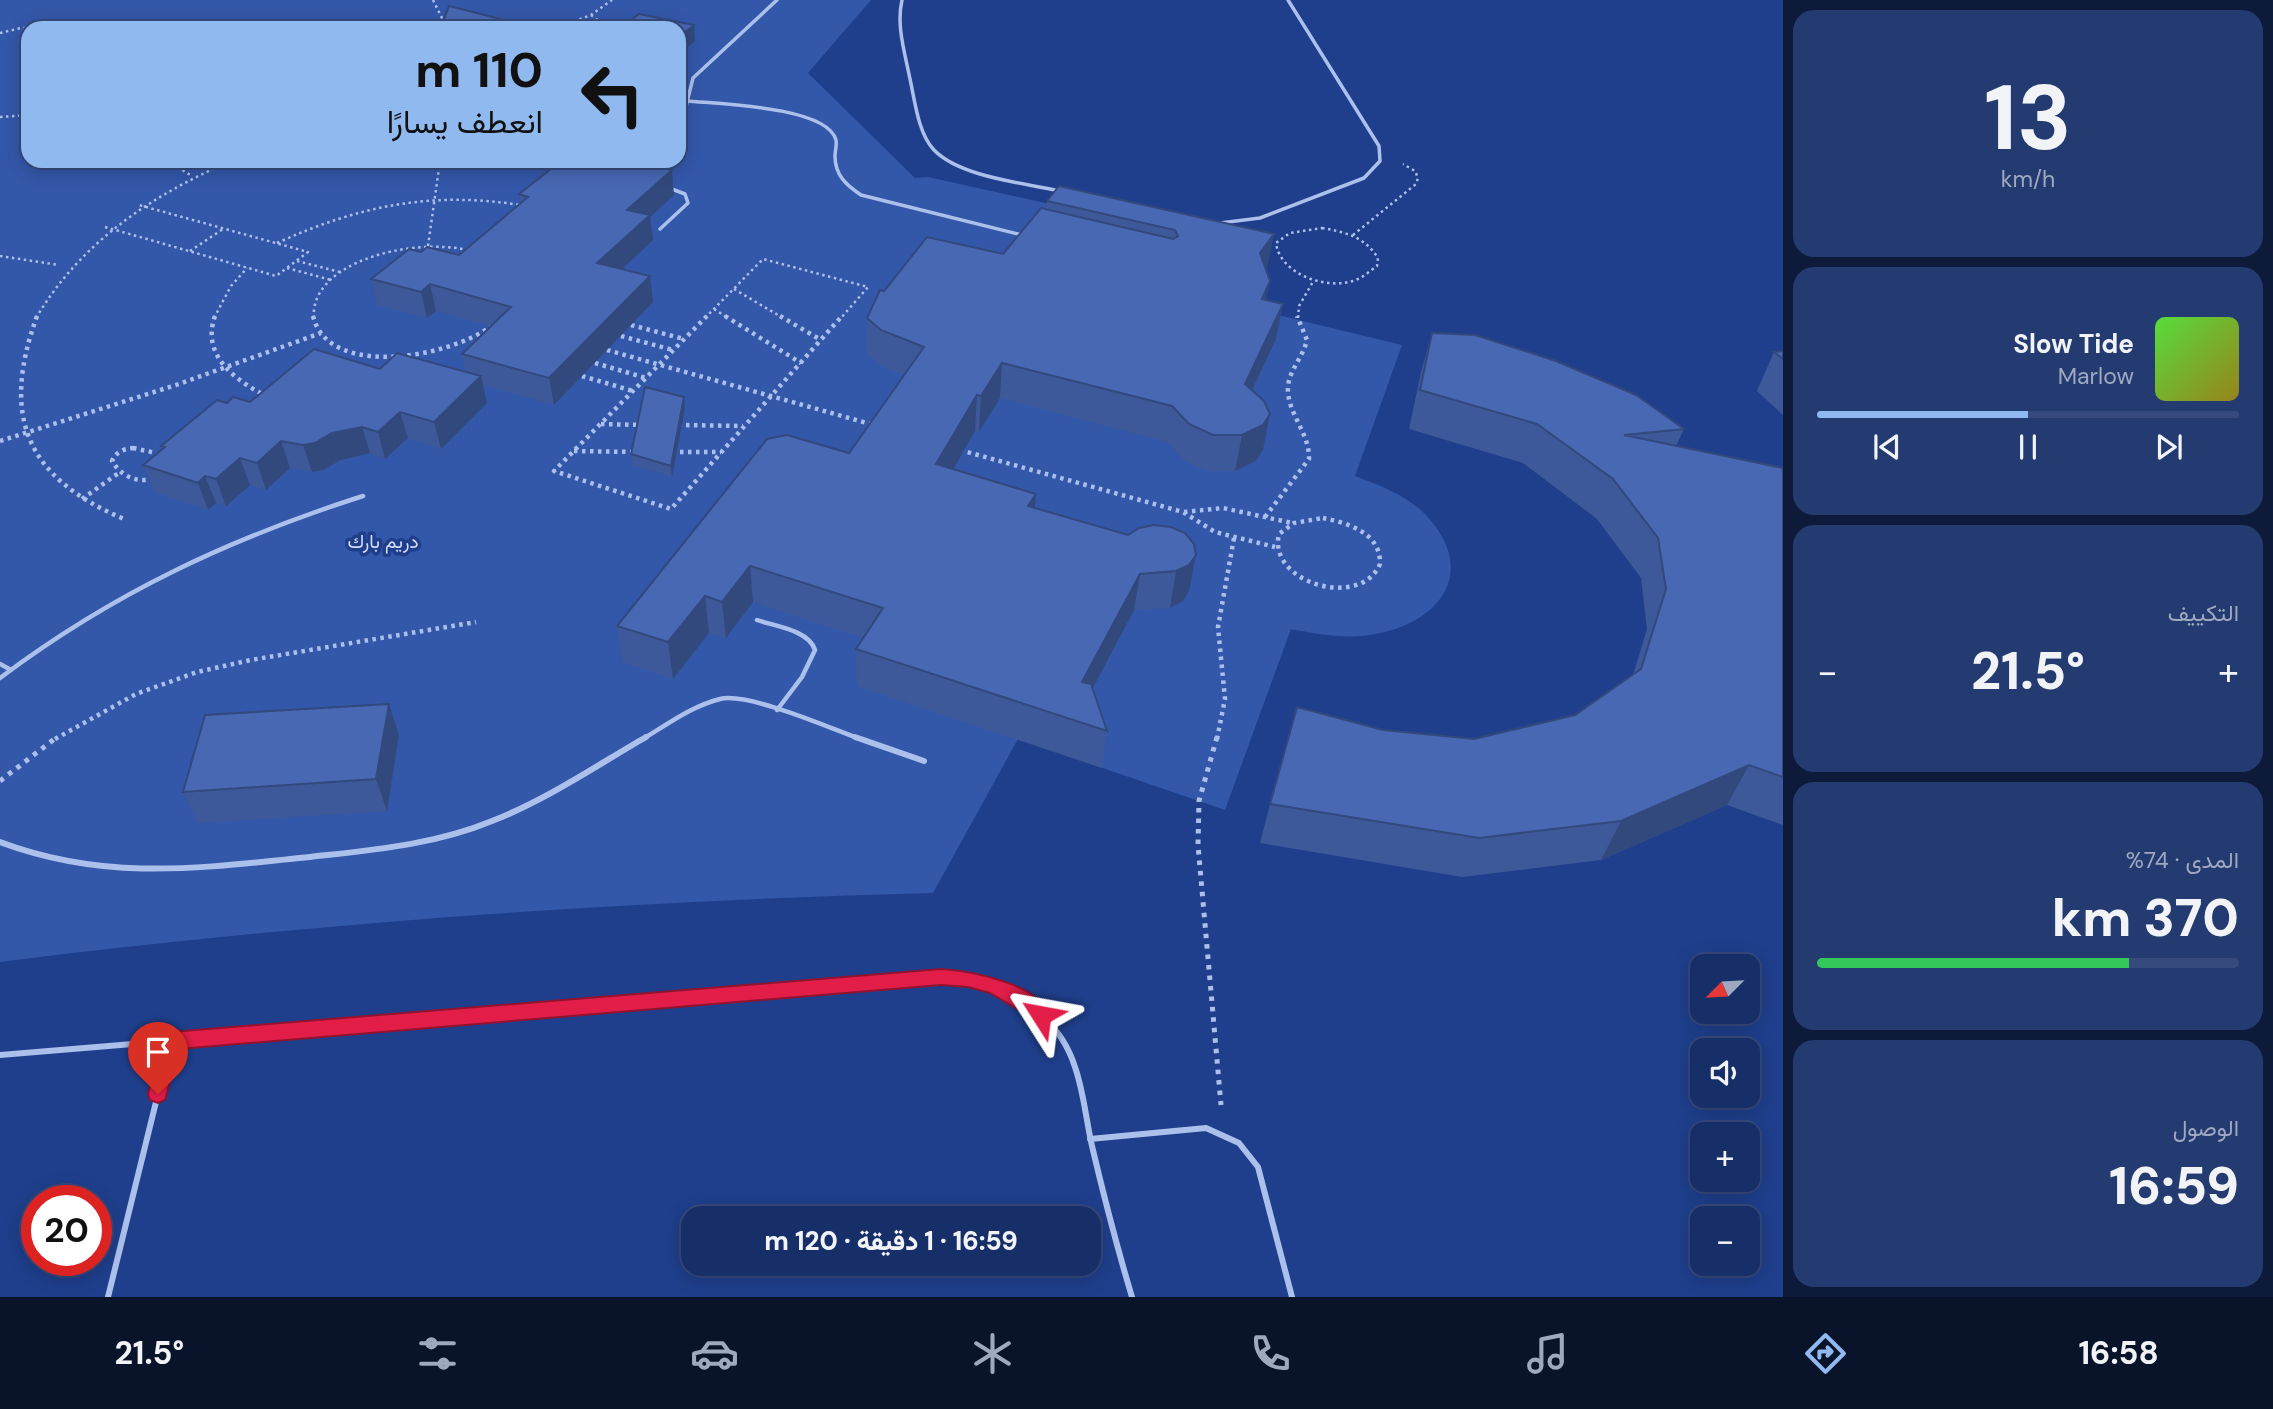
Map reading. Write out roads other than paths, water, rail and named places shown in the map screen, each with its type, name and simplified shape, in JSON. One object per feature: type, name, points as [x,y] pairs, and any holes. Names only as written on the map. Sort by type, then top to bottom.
[{"type":"lane","points":[[686,111],[689,85],[699,70],[777,0]]},
{"type":"lane","points":[[902,0],[898,18],[924,131],[933,149],[962,167],[1067,192]]},
{"type":"lane","points":[[1212,224],[1247,221],[1272,215],[1364,178],[1377,169],[1382,158],[1379,146],[1288,0]]},
{"type":"lane","points":[[687,102],[809,117],[831,131],[836,143],[834,164],[837,173],[843,182],[861,195],[1035,238]]},
{"type":"lane","points":[[660,229],[688,203],[685,194],[664,186]]},
{"type":"lane","points":[[0,678],[97,611],[196,558],[307,513],[363,496]]},
{"type":"lane","points":[[757,620],[805,637],[815,645],[813,661],[777,710]]},
{"type":"lane","points":[[0,664],[11,670]]},
{"type":"lane","points":[[0,842],[48,859],[88,867],[130,871],[175,871],[416,844],[454,835],[493,821],[529,804],[710,701],[737,698],[924,761]]},
{"type":"lane","points":[[0,1055],[927,978],[968,979],[995,986],[1020,999],[1041,1015],[1059,1034],[1072,1058],[1090,1139],[1132,1297]]},
{"type":"lane","points":[[108,1297],[171,1041]]},
{"type":"lane","points":[[1090,1139],[1206,1128],[1240,1143],[1258,1167],[1292,1297]]},
{"type":"park label","name":"دريم بارك","points":[[383,541]]}]
